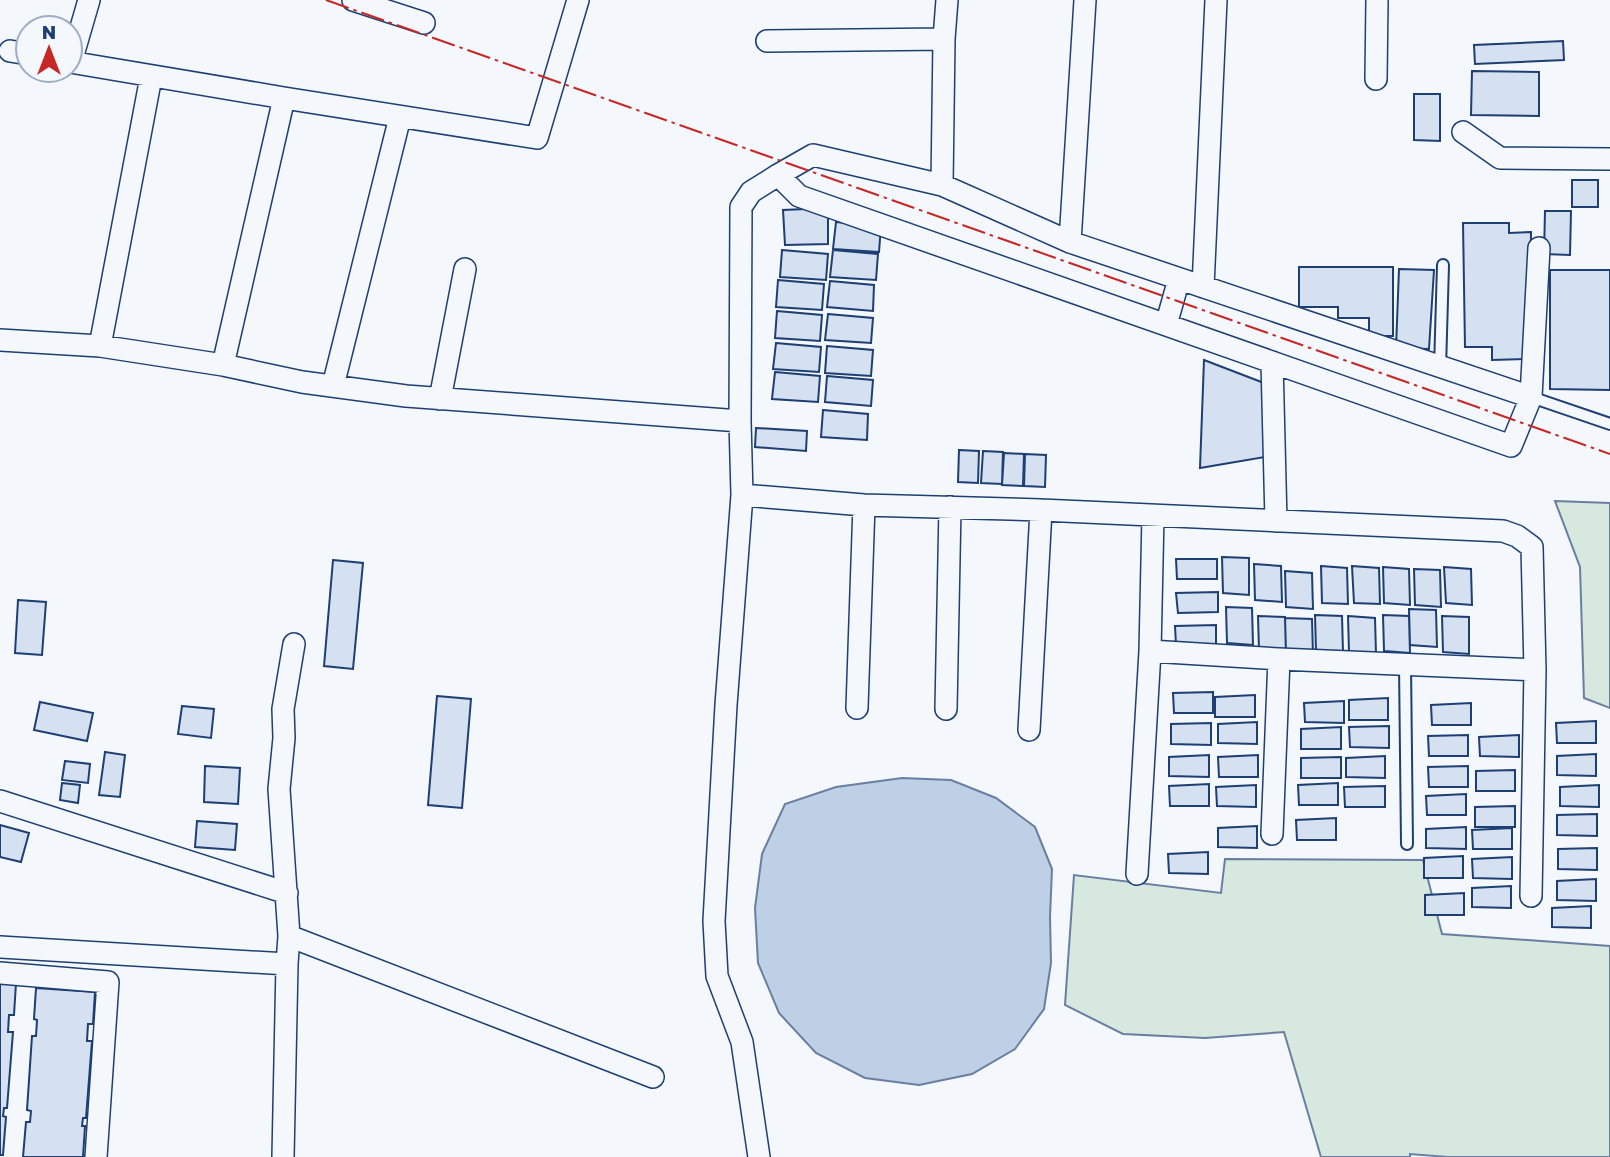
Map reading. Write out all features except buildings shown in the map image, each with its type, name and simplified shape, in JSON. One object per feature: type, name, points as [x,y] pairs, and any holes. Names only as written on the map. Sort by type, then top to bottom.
[{"type":"street","points":[[84,17],[89,0]]},
{"type":"street","points":[[353,0],[424,23]]},
{"type":"street","points":[[84,64],[537,138],[578,0]]},
{"type":"street","points":[[942,186],[947,0]]},
{"type":"street","points":[[1070,242],[1084,0]]},
{"type":"street","points":[[1203,287],[1216,0]]},
{"type":"street","points":[[1376,79],[1377,0]]},
{"type":"street","points":[[767,41],[944,39]]},
{"type":"street","points":[[100,346],[152,77]]},
{"type":"street","points":[[223,365],[284,99]]},
{"type":"street","points":[[333,386],[400,117]]},
{"type":"street","points":[[1463,132],[1500,158],[1610,159]]},
{"type":"street","points":[[759,1157],[742,1042],[717,976],[714,921],[726,705],[742,495],[741,207],[751,192],[813,155],[942,186],[1070,242],[1531,397]]},
{"type":"street","points":[[778,175],[799,196],[1511,446],[1531,397],[1539,248]]},
{"type":"street","points":[[440,399],[465,269]]},
{"type":"street","points":[[1166,325],[1179,279]]},
{"type":"street","points":[[0,340],[100,346],[223,365],[302,382],[406,396],[740,421]]},
{"type":"street","points":[[1272,362],[1276,522]]},
{"type":"street","points":[[742,495],[864,505],[1495,529],[1517,536],[1532,547],[1535,670],[1531,896]]},
{"type":"street","points":[[857,708],[864,505]]},
{"type":"street","points":[[946,709],[950,507]]},
{"type":"street","points":[[1029,730],[1041,510]]},
{"type":"street","points":[[1137,874],[1150,652],[1153,516]]},
{"type":"street","points":[[283,1157],[289,936],[279,789],[284,738],[283,709],[294,644]]},
{"type":"street","points":[[1150,652],[1535,670]]},
{"type":"street","points":[[1272,834],[1279,659]]},
{"type":"street","points":[[0,801],[287,893]]},
{"type":"street","points":[[289,936],[653,1077]]},
{"type":"street","points":[[0,947],[287,964]]},
{"type":"street","points":[[0,973],[108,982],[96,1157]]},
{"type":"lane","points":[[1440,368],[1443,265]]},
{"type":"lane","points":[[1531,397],[1610,424]]},
{"type":"lane","points":[[1405,664],[1407,844]]},
{"type":"shaded area","points":[[1555,501],[1610,503],[1610,708],[1584,698],[1580,567]]},
{"type":"shaded area","points":[[1225,859],[1423,860],[1442,934],[1610,946],[1610,1157],[1448,1157],[1410,1154],[1410,1157],[1321,1157],[1284,1032],[1205,1038],[1123,1034],[1065,1005],[1074,875],[1221,893]]},
{"type":"water","points":[[902,778],[951,780],[996,798],[1035,827],[1052,869],[1051,963],[1044,1009],[1015,1049],[972,1074],[919,1085],[865,1078],[816,1053],[779,1013],[758,963],[755,908],[762,854],[785,804],[836,787]]},
{"type":"power","points":[[326,0],[1610,454]]}]
